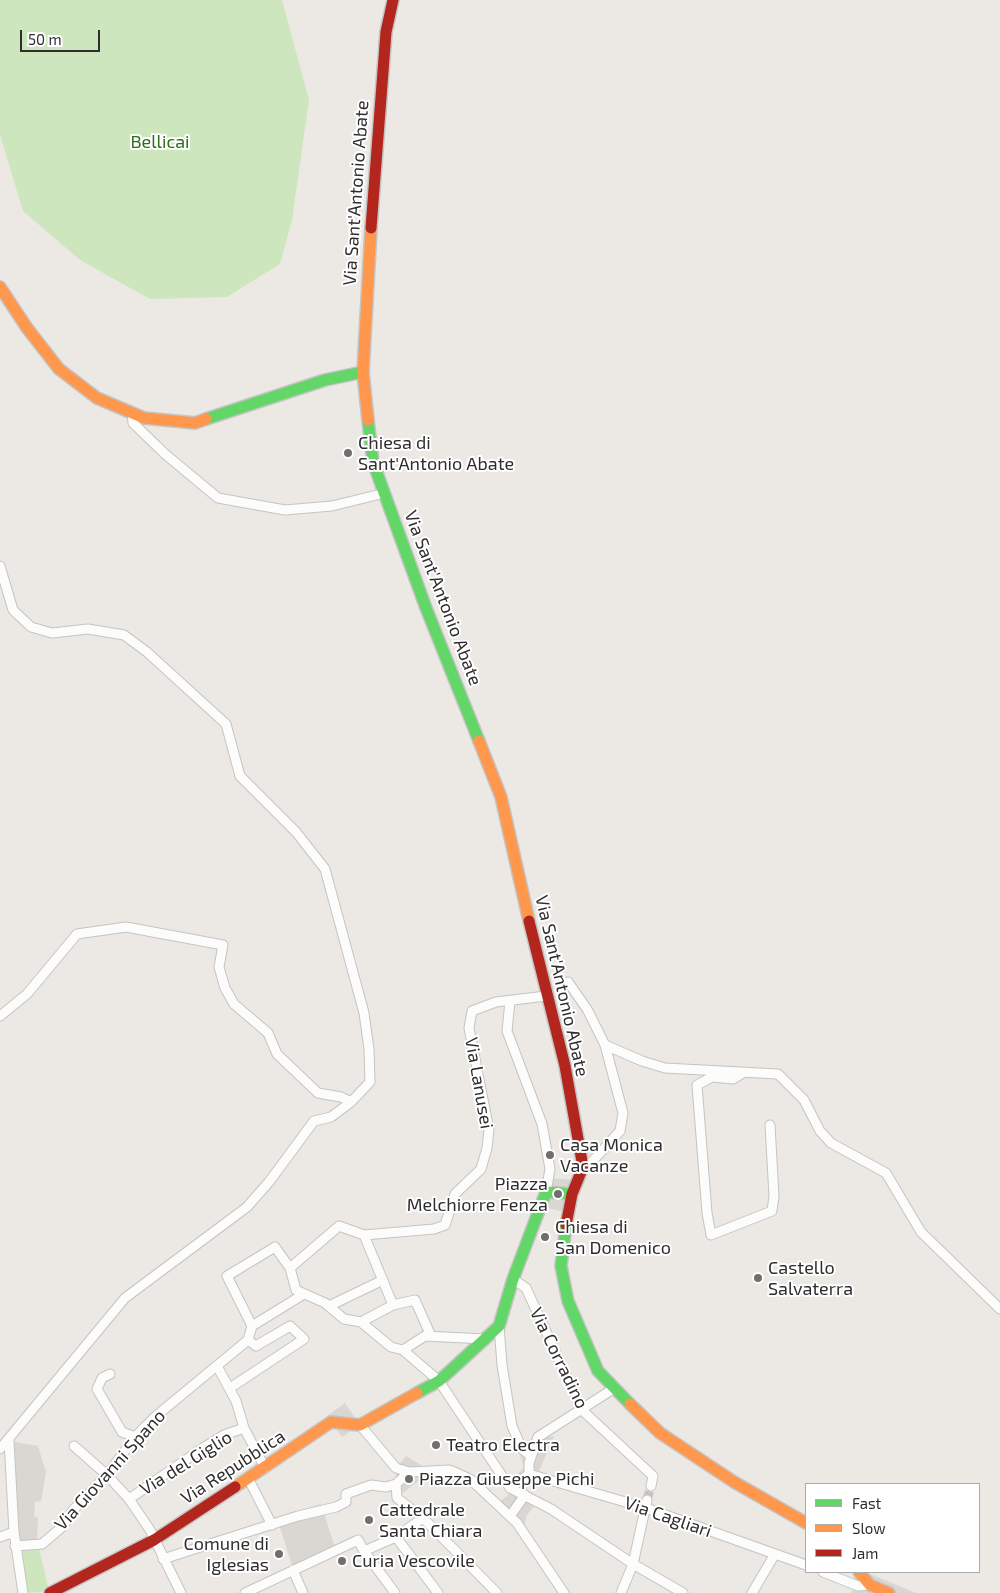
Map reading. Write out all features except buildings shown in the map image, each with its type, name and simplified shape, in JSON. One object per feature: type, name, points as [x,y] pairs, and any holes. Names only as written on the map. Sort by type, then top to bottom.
[{"type":"main road","name":"Via Sant'Antonio Abate","points":[[392,0],[386,32],[365,305],[363,372],[373,462],[426,608],[501,797],[546,996],[565,1066],[583,1167]]},
{"type":"main road","points":[[0,287],[27,328],[60,370],[97,398],[144,418],[195,423],[325,380],[363,372]]},
{"type":"main road","points":[[583,1167],[572,1194],[567,1213],[561,1266],[568,1301],[598,1371],[613,1389],[660,1433],[734,1482],[805,1522]]},
{"type":"main road","points":[[360,1424],[439,1381],[499,1326],[513,1280],[546,1192],[572,1194]]},
{"type":"main road","name":"Via Repubblica","points":[[50,1593],[154,1540],[265,1468],[331,1422],[360,1424]]},
{"type":"main road","points":[[859,1573],[866,1590],[889,1593]]},
{"type":"street","points":[[132,413],[133,422],[139,429],[165,454],[218,498],[285,510],[332,506],[385,493]]},
{"type":"street","points":[[0,566],[13,610],[32,628],[52,633],[88,628],[124,635],[148,652],[226,724],[240,776],[296,832],[325,869],[364,1013],[369,1049],[370,1082],[352,1102],[331,1117],[314,1121],[269,1182],[247,1207],[125,1298],[0,1449]]},
{"type":"street","points":[[0,1016],[27,994],[77,934],[126,927],[223,945],[219,967],[225,988],[234,1004],[268,1033],[277,1054],[318,1092],[341,1097],[352,1102]]},
{"type":"street","points":[[568,982],[587,1009],[604,1044],[623,1113],[620,1131],[588,1166],[583,1167]]},
{"type":"street","name":"Via Lanusei","points":[[290,1268],[339,1226],[364,1234],[434,1229],[445,1226],[456,1194],[481,1169],[487,1148],[489,1130],[469,1028],[472,1011],[496,1002],[546,996]]},
{"type":"street","points":[[510,1001],[508,1031],[529,1094],[542,1124],[550,1169],[546,1192]]},
{"type":"street","points":[[604,1044],[642,1061],[665,1068],[778,1074],[804,1100],[823,1135],[842,1151],[886,1174],[920,1232],[1000,1309]]},
{"type":"street","points":[[743,1073],[732,1079],[712,1077],[696,1085],[707,1212],[712,1235],[772,1211],[774,1196],[770,1125]]},
{"type":"street","points":[[364,1234],[393,1305]]},
{"type":"street","points":[[230,1388],[304,1339],[290,1326],[256,1346],[248,1340],[252,1326],[228,1276],[275,1247],[290,1268],[296,1290],[329,1306],[344,1319],[361,1322],[391,1347],[403,1350],[439,1381],[510,1488],[538,1502],[633,1564],[682,1593]]},
{"type":"street","points":[[329,1306],[383,1280]]},
{"type":"street","name":"Via Corradino","points":[[513,1280],[526,1288],[582,1410],[653,1476],[651,1486]]},
{"type":"street","points":[[252,1326],[304,1294]]},
{"type":"street","points":[[361,1322],[393,1305],[415,1300],[431,1336]]},
{"type":"street","points":[[499,1326],[502,1365],[512,1426],[522,1449],[532,1456]]},
{"type":"street","points":[[403,1350],[425,1336],[485,1339]]},
{"type":"street","name":"Via Giovanni Spano","points":[[15,1546],[42,1544],[62,1527],[74,1509],[107,1475],[136,1437],[187,1389],[248,1340]]},
{"type":"street","points":[[217,1366],[230,1388],[238,1405],[244,1428],[265,1468]]},
{"type":"street","points":[[110,1374],[102,1378],[97,1389],[122,1432],[136,1437]]},
{"type":"street","points":[[510,1488],[529,1474],[538,1437],[613,1389]]},
{"type":"street","points":[[360,1424],[396,1468],[409,1472],[450,1470],[470,1478],[517,1523],[564,1593]]},
{"type":"street","name":"Via del Giglio","points":[[129,1499],[224,1435],[244,1428]]},
{"type":"street","points":[[9,1440],[15,1546],[23,1593]]},
{"type":"street","points":[[74,1446],[107,1475],[129,1499],[150,1530],[181,1593]]},
{"type":"street","points":[[163,1559],[346,1502],[346,1494],[372,1485],[386,1487],[396,1484],[409,1472]]},
{"type":"street","name":"Via Cagliari","points":[[529,1474],[647,1504],[805,1566]]},
{"type":"street","points":[[248,1478],[276,1524]]},
{"type":"street","points":[[396,1484],[397,1498],[424,1518],[497,1593]]},
{"type":"street","points":[[510,1516],[525,1495]]},
{"type":"street","points":[[621,1593],[633,1564],[647,1504]]},
{"type":"street","points":[[364,1551],[396,1537],[424,1518]]},
{"type":"street","points":[[0,1537],[14,1532]]},
{"type":"street","points":[[396,1537],[438,1593]]},
{"type":"street","points":[[245,1593],[294,1568],[358,1540],[395,1593]]},
{"type":"street","points":[[752,1593],[775,1554]]},
{"type":"street","points":[[294,1568],[303,1593]]},
{"type":"street","points":[[826,1573],[866,1590]]},
{"type":"green space","name":"Bellicai","points":[[0,0],[282,0],[309,100],[292,220],[280,264],[227,297],[150,299],[80,260],[23,211],[0,135]]},
{"type":"green space","points":[[39,1548],[49,1591],[26,1593],[19,1555],[24,1549]]},
{"type":"shaded area","name":"Piazza Melchiorre Fenza","points":[[551,1178],[572,1180],[565,1212],[544,1207]]},
{"type":"shaded area","points":[[345,1403],[360,1425],[342,1437],[327,1416]]},
{"type":"shaded area","points":[[554,1436],[540,1469],[530,1481],[526,1491],[540,1499],[527,1515],[523,1531],[496,1505],[511,1492],[506,1485],[524,1468],[519,1452],[529,1440]]},
{"type":"shaded area","points":[[15,1442],[38,1446],[46,1472],[41,1501],[35,1502],[34,1516],[38,1518],[37,1542],[16,1546]]},
{"type":"shaded area","name":"Piazza Giuseppe Pichi","points":[[406,1456],[431,1471],[403,1493],[396,1484],[396,1468]]},
{"type":"shaded area","points":[[321,1504],[337,1554],[293,1569],[280,1527],[281,1517]]},
{"type":"shaded area","points":[[870,1574],[916,1593],[850,1593]]},
{"type":"tunnel","points":[[647,1500],[651,1486]]},
{"type":"traffic: fast","points":[[206,419],[325,380],[363,372]]},
{"type":"traffic: fast","points":[[368,420],[373,462],[426,608],[479,741]]},
{"type":"traffic: fast","points":[[417,1393],[439,1381],[499,1326],[513,1279],[546,1192],[572,1194]]},
{"type":"traffic: fast","points":[[566,1225],[561,1266],[568,1301],[598,1371],[630,1404]]},
{"type":"traffic: slow","points":[[368,420],[363,372],[371,228]]},
{"type":"traffic: slow","points":[[0,287],[27,328],[59,369],[97,398],[144,418],[195,423],[206,419]]},
{"type":"traffic: slow","points":[[479,741],[501,797],[529,921]]},
{"type":"traffic: slow","points":[[235,1487],[331,1422],[360,1425],[417,1393]]},
{"type":"traffic: slow","points":[[630,1404],[660,1433],[734,1482],[805,1522]]},
{"type":"traffic: slow","points":[[860,1573],[870,1585],[889,1593]]},
{"type":"traffic: jam","points":[[371,228],[386,32],[393,0]]},
{"type":"traffic: jam","points":[[529,921],[565,1066],[583,1167],[572,1194],[566,1225]]},
{"type":"traffic: jam","points":[[50,1593],[154,1540],[235,1487]]},
{"type":"place","name":"Chiesa di Sant'Antonio Abate","points":[[348,453]]},
{"type":"place","name":"Casa Monica Vacanze","points":[[550,1155]]},
{"type":"place","name":"Piazza Melchiorre Fenza","points":[[558,1194]]},
{"type":"place","name":"Chiesa di San Domenico","points":[[545,1237]]},
{"type":"place","name":"Castello Salvaterra","points":[[758,1278]]},
{"type":"place","name":"Teatro Electra","points":[[436,1445]]},
{"type":"place","name":"Piazza Giuseppe Pichi","points":[[409,1479]]},
{"type":"place","name":"Cattedrale Santa Chiara","points":[[369,1520]]},
{"type":"place","name":"Comune di Iglesias","points":[[279,1554]]},
{"type":"place","name":"Curia Vescovile","points":[[342,1561]]}]
